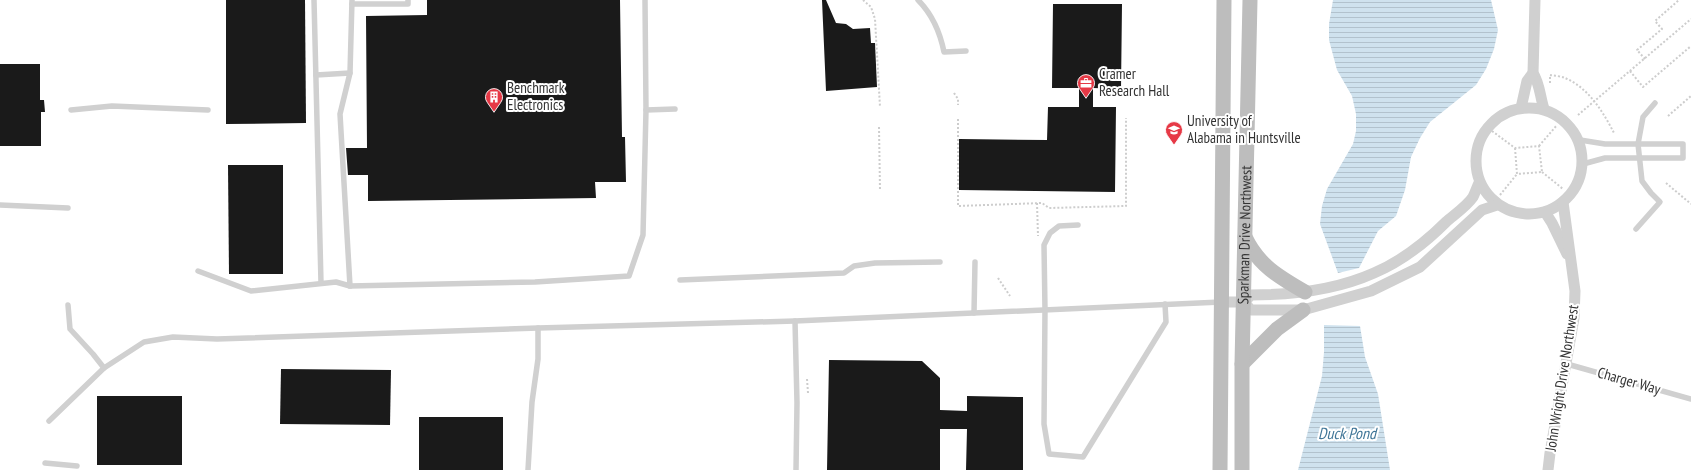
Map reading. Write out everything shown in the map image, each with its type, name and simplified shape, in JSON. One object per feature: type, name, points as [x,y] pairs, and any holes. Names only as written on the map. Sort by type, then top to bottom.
[{"type":"main road","name":"Sparkman Drive Northwest","points":[[1220,470],[1224,0]]},
{"type":"main road","name":"Sparkman Drive Northwest","points":[[1242,470],[1242,364],[1250,0]]},
{"type":"main road","points":[[1245,237],[1250,248],[1267,268],[1305,292]]},
{"type":"main road","points":[[1242,364],[1277,328],[1303,310]]},
{"type":"street","points":[[1535,0],[1533,74],[1538,81],[1540,99],[1544,109]]},
{"type":"street","points":[[1521,108],[1527,81],[1533,74]]},
{"type":"street","points":[[1222,302],[1244,302],[1251,295],[1280,295],[1305,292],[1337,285],[1374,273],[1415,249],[1472,198],[1479,183],[1476,164],[1478,146],[1486,130],[1499,117],[1521,108],[1544,109],[1568,125],[1580,140],[1583,164],[1579,180],[1563,202],[1545,212],[1519,213],[1498,200],[1479,183]]},
{"type":"street","points":[[1244,302],[1251,310],[1303,310],[1371,291],[1420,267],[1482,210],[1498,200]]},
{"type":"street","name":"John Wright Drive Northwest","points":[[1548,470],[1574,318],[1575,290],[1563,202]]},
{"type":"street","name":"John Wright Drive Northwest","points":[[1545,212],[1571,262]]},
{"type":"lane","points":[[314,0],[321,283]]},
{"type":"lane","points":[[350,286],[340,114],[350,74],[352,2],[408,4],[408,0]]},
{"type":"lane","points":[[198,271],[251,291],[336,282],[350,286],[535,282],[629,276],[643,235],[646,110],[645,0]]},
{"type":"lane","points":[[918,0],[929,11],[941,36],[944,52],[966,51]]},
{"type":"lane","points":[[316,75],[350,74]]},
{"type":"lane","points":[[1636,229],[1660,202],[1650,193],[1642,181],[1638,144],[1644,117],[1655,102]]},
{"type":"lane","points":[[71,110],[112,106],[208,110]]},
{"type":"lane","points":[[646,110],[675,109]]},
{"type":"lane","points":[[1580,140],[1605,144],[1683,144],[1683,158],[1605,158],[1583,164]]},
{"type":"lane","points":[[0,205],[68,208]]},
{"type":"lane","points":[[1078,225],[1060,226],[1050,233],[1044,245],[1044,424],[1049,454],[1083,457],[1166,322],[1165,304]]},
{"type":"lane","points":[[680,280],[844,273],[854,266],[875,263],[940,262]]},
{"type":"lane","points":[[974,313],[975,262]]},
{"type":"lane","points":[[49,421],[104,368],[144,342],[173,337],[217,339],[795,321],[1222,302]]},
{"type":"lane","points":[[68,306],[70,329],[104,368]]},
{"type":"lane","points":[[795,321],[797,403],[796,470]]},
{"type":"lane","points":[[528,470],[532,402],[538,359],[538,328]]},
{"type":"lane","name":"Charger Way","points":[[1566,364],[1691,399]]},
{"type":"lane","points":[[45,463],[77,466]]},
{"type":"path","points":[[863,0],[871,7],[875,19],[880,106]]},
{"type":"path","points":[[1645,59],[1637,50],[1662,29],[1655,21],[1679,0]]},
{"type":"path","points":[[1578,115],[1691,19]]},
{"type":"path","points":[[1630,71],[1643,87],[1691,46]]},
{"type":"path","points":[[1550,75],[1565,78],[1585,91],[1606,117],[1614,133]]},
{"type":"path","points":[[954,93],[958,99],[958,105]]},
{"type":"path","points":[[1668,116],[1691,96]]},
{"type":"path","points":[[958,119],[958,206],[1042,203],[1049,208],[1126,206],[1126,118]]},
{"type":"path","points":[[1492,131],[1515,148],[1539,146],[1557,125]]},
{"type":"path","points":[[879,127],[880,191]]},
{"type":"path","points":[[1539,146],[1542,172]]},
{"type":"path","points":[[1498,200],[1517,174],[1515,148]]},
{"type":"path","points":[[1517,174],[1542,172],[1563,189]]},
{"type":"path","points":[[1666,183],[1691,204]]},
{"type":"path","points":[[1037,203],[1038,236]]},
{"type":"path","points":[[998,278],[1010,296]]},
{"type":"path","points":[[807,379],[808,393]]},
{"type":"water","points":[[1333,0],[1491,0],[1498,30],[1494,49],[1486,69],[1476,85],[1430,122],[1420,138],[1411,157],[1405,190],[1396,216],[1378,231],[1359,268],[1338,273],[1320,224],[1322,206],[1327,189],[1353,144],[1356,131],[1356,114],[1352,96],[1337,70],[1329,40],[1329,24]]},
{"type":"water","name":"Duck Pond","points":[[1324,325],[1360,326],[1365,357],[1378,394],[1390,470],[1298,470],[1322,376]]},
{"type":"building","points":[[226,0],[305,0],[306,123],[226,124]]},
{"type":"building","name":"Benchmark Electronics","points":[[427,0],[620,0],[622,137],[625,137],[626,182],[595,182],[596,198],[368,201],[368,175],[348,175],[346,148],[367,148],[366,16],[427,15]]},
{"type":"building","points":[[822,0],[826,0],[836,23],[846,24],[853,29],[870,28],[871,43],[875,43],[877,87],[826,91]]},
{"type":"building","name":"Cramer Research Hall","points":[[1053,4],[1122,4],[1121,89],[1093,88],[1093,107],[1116,107],[1115,192],[959,190],[959,139],[1047,140],[1048,107],[1079,107],[1079,88],[1052,88]]},
{"type":"building","points":[[0,64],[40,64],[40,100],[44,100],[45,112],[41,112],[41,146],[0,146]]},
{"type":"building","points":[[228,165],[283,165],[283,274],[229,274]]},
{"type":"building","points":[[829,360],[922,361],[940,378],[940,410],[967,411],[967,396],[1023,397],[1023,470],[966,470],[967,429],[940,429],[940,470],[827,470]]},
{"type":"building","points":[[281,369],[391,370],[390,425],[280,424]]},
{"type":"building","points":[[97,396],[182,396],[182,465],[97,465]]},
{"type":"building","points":[[419,417],[503,417],[503,470],[419,470]]},
{"type":"place","name":"Cramer Research Hall","points":[[1086,98]]},
{"type":"place","name":"Benchmark Electronics","points":[[494,112]]},
{"type":"place","name":"University of Alabama in Huntsville","points":[[1174,145]]}]
